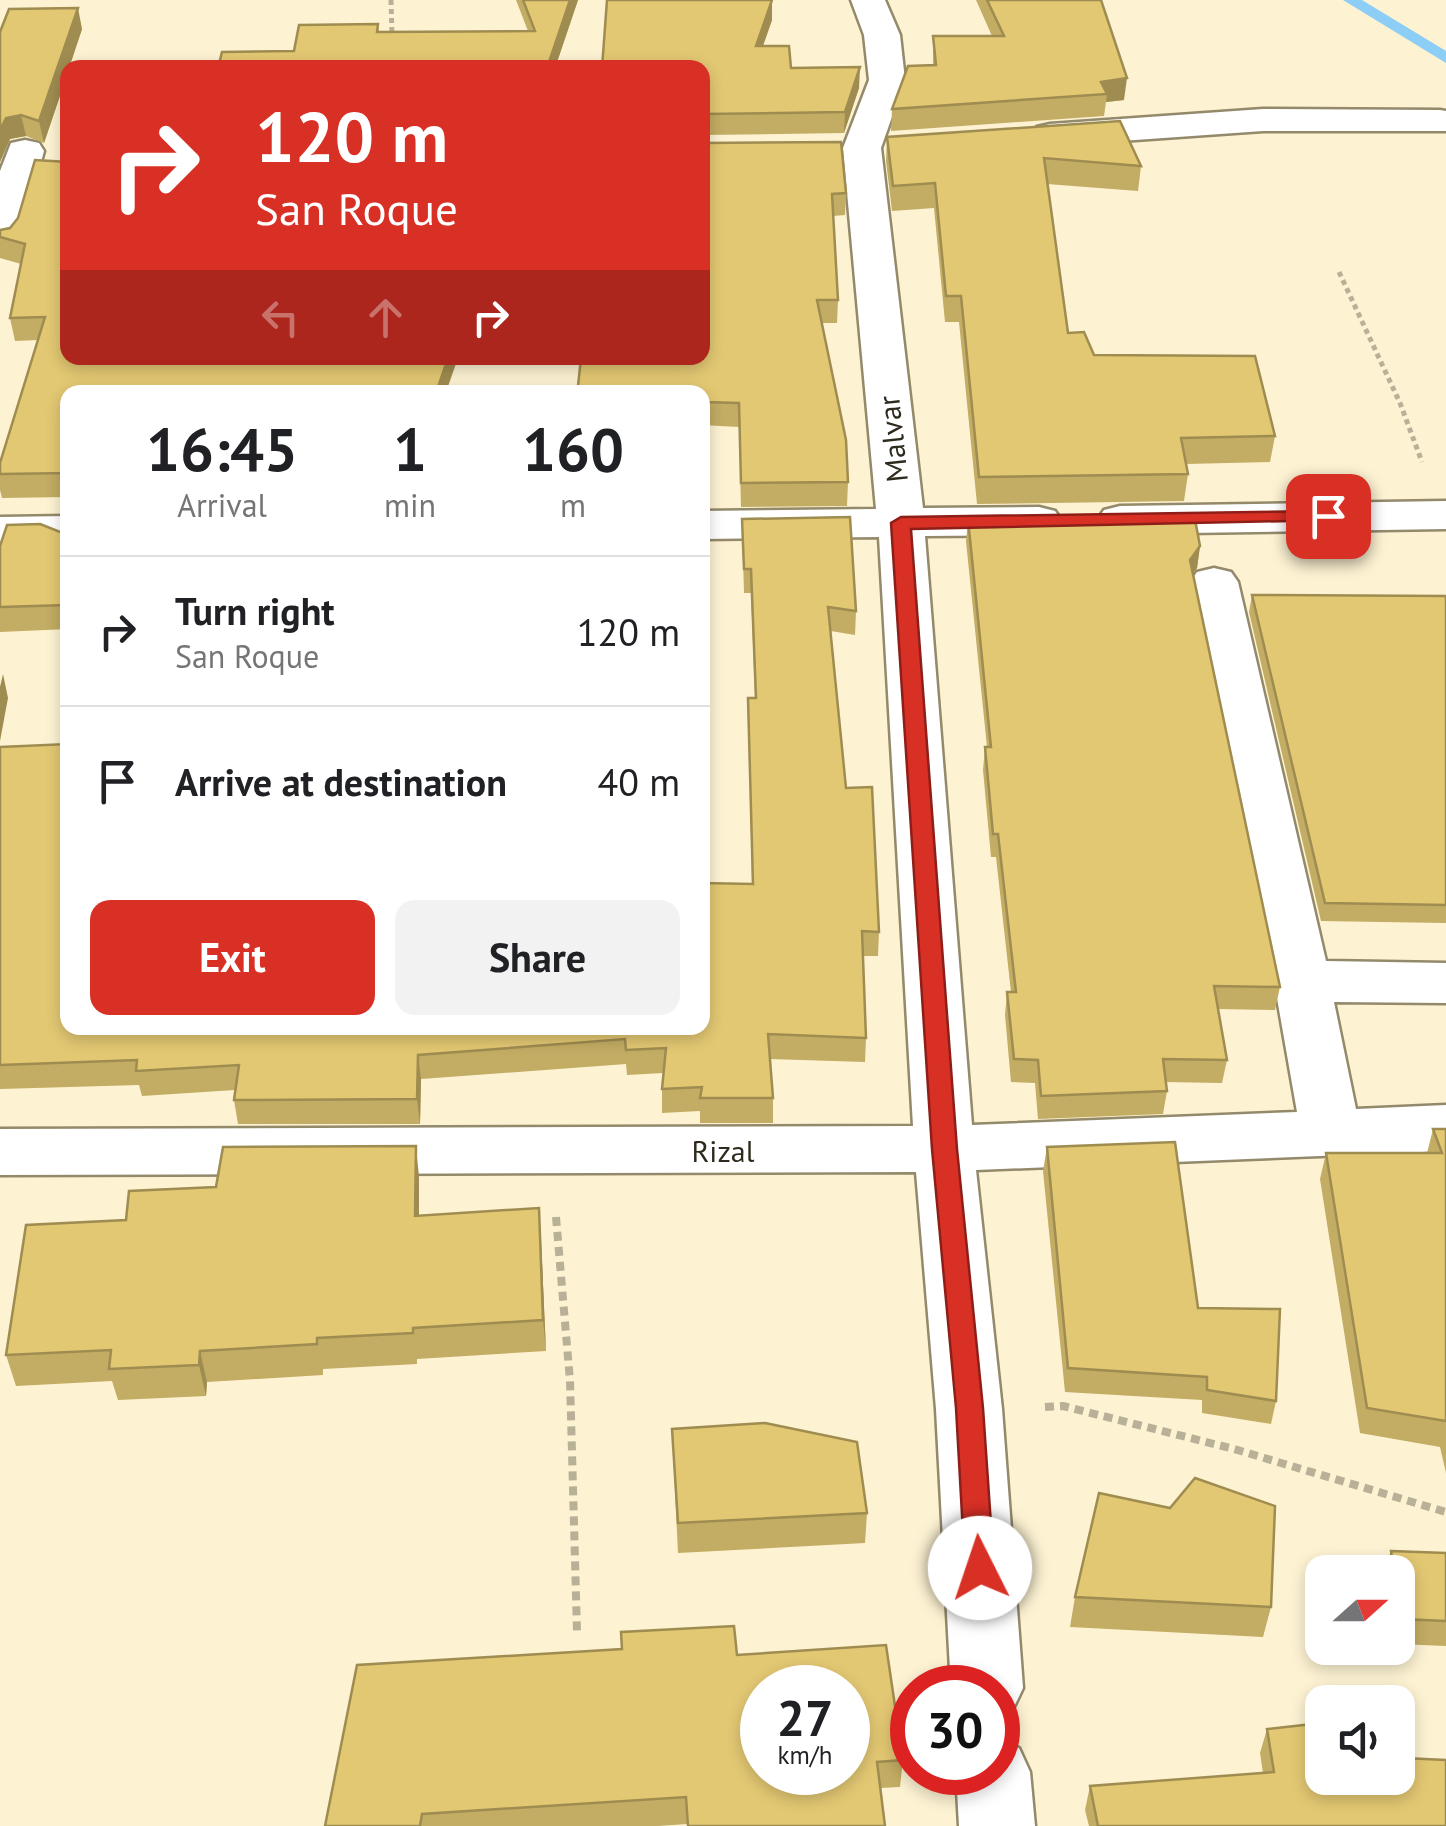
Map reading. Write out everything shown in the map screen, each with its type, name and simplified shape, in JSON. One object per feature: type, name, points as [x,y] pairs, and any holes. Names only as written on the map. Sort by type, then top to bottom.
[{"type":"street","name":"Malvar","points":[[868,0],[882,35],[887,80],[862,148],[901,523],[944,1149],[969,1408],[986,1665]]},
{"type":"street","points":[[1014,137],[1263,120],[1440,121]]},
{"type":"street","points":[[0,238],[12,151],[60,152]]},
{"type":"street","points":[[710,525],[1444,514]]},
{"type":"street","points":[[0,531],[60,530]]},
{"type":"street","points":[[1214,582],[1302,980],[1330,1130]]},
{"type":"street","points":[[1302,980],[1446,983]]},
{"type":"street","name":"Rizal","points":[[0,1152],[944,1149],[1446,1128]]},
{"type":"street","points":[[994,1795],[996,1826]]},
{"type":"path","points":[[390,0],[392,50]]},
{"type":"path","points":[[1339,272],[1400,403],[1444,514]]},
{"type":"path","points":[[550,1151],[570,1381],[576,1631]]},
{"type":"path","points":[[969,1408],[1063,1406],[1234,1450],[1446,1512]]},
{"type":"building","points":[[523,0],[570,0],[550,60],[220,60],[222,52],[294,51],[299,25],[378,24],[377,32],[535,31]]},
{"type":"building","points":[[607,0],[772,0],[756,46],[789,46],[791,68],[860,67],[845,112],[710,114],[710,60],[603,60]]},
{"type":"building","points":[[987,0],[1101,0],[1127,78],[1101,82],[1107,94],[892,109],[908,66],[936,65],[933,36],[1004,36]]},
{"type":"building","points":[[78,8],[39,121],[21,115],[6,118],[0,130],[0,32],[9,9]]},
{"type":"building","points":[[1120,121],[1141,166],[1044,158],[1068,333],[1084,332],[1094,355],[1255,356],[1275,436],[1181,438],[1188,474],[979,477],[961,296],[946,296],[935,183],[893,186],[887,137]]},
{"type":"building","points":[[841,142],[846,193],[832,194],[838,300],[817,300],[846,440],[848,482],[741,483],[739,403],[710,402],[710,385],[578,385],[580,365],[710,365],[710,143]]},
{"type":"building","points":[[35,160],[60,162],[60,365],[446,365],[439,385],[60,385],[60,473],[0,474],[0,463],[45,317],[10,318],[25,244],[0,237],[0,230],[10,228],[18,218]]},
{"type":"building","points":[[1194,514],[1200,546],[1190,560],[1280,987],[1214,986],[1227,1060],[1163,1059],[1167,1091],[1041,1096],[1038,1060],[1014,1059],[1007,992],[1016,992],[998,834],[993,834],[985,747],[991,747],[968,519]]},
{"type":"building","points":[[850,517],[856,611],[828,607],[846,788],[872,787],[879,932],[862,931],[866,1038],[768,1034],[773,1098],[700,1098],[702,1087],[662,1089],[666,1048],[626,1050],[625,1039],[418,1055],[417,1099],[234,1100],[239,1065],[136,1071],[137,1060],[0,1065],[0,747],[60,744],[60,1035],[710,1035],[710,883],[753,884],[748,698],[756,698],[751,569],[744,569],[742,519]]},
{"type":"building","points":[[40,524],[60,532],[60,605],[0,607],[0,546],[7,525]]},
{"type":"building","points":[[1252,595],[1446,596],[1446,905],[1325,903]]},
{"type":"building","points":[[1433,1129],[1446,1129],[1446,1421],[1367,1408],[1326,1153],[1442,1153]]},
{"type":"building","points":[[1175,1142],[1198,1308],[1280,1309],[1276,1401],[1207,1390],[1207,1377],[1068,1368],[1047,1147]]},
{"type":"building","points":[[416,1146],[415,1216],[539,1208],[543,1320],[413,1328],[413,1333],[317,1338],[317,1344],[200,1351],[199,1365],[109,1369],[111,1350],[6,1355],[26,1225],[126,1220],[129,1191],[216,1187],[223,1147]]},
{"type":"building","points":[[765,1423],[857,1442],[867,1513],[678,1523],[672,1429]]},
{"type":"building","points":[[1195,1478],[1275,1506],[1271,1607],[1075,1597],[1099,1493],[1170,1508]]},
{"type":"building","points":[[1391,1551],[1446,1553],[1446,1621],[1415,1620],[1415,1555],[1392,1555]]},
{"type":"building","points":[[734,1626],[737,1655],[886,1645],[890,1672],[890,1761],[877,1762],[885,1826],[688,1826],[686,1797],[422,1814],[420,1826],[325,1826],[357,1665],[622,1649],[621,1632]]},
{"type":"building","points":[[1305,1725],[1305,1795],[1415,1795],[1415,1759],[1446,1760],[1446,1826],[1098,1826],[1090,1786],[1274,1772],[1267,1729]]},
{"type":"waterway","points":[[1351,0],[1446,58]]},
{"type":"route","points":[[980,1568],[944,1149],[901,523],[1328,516]]}]
